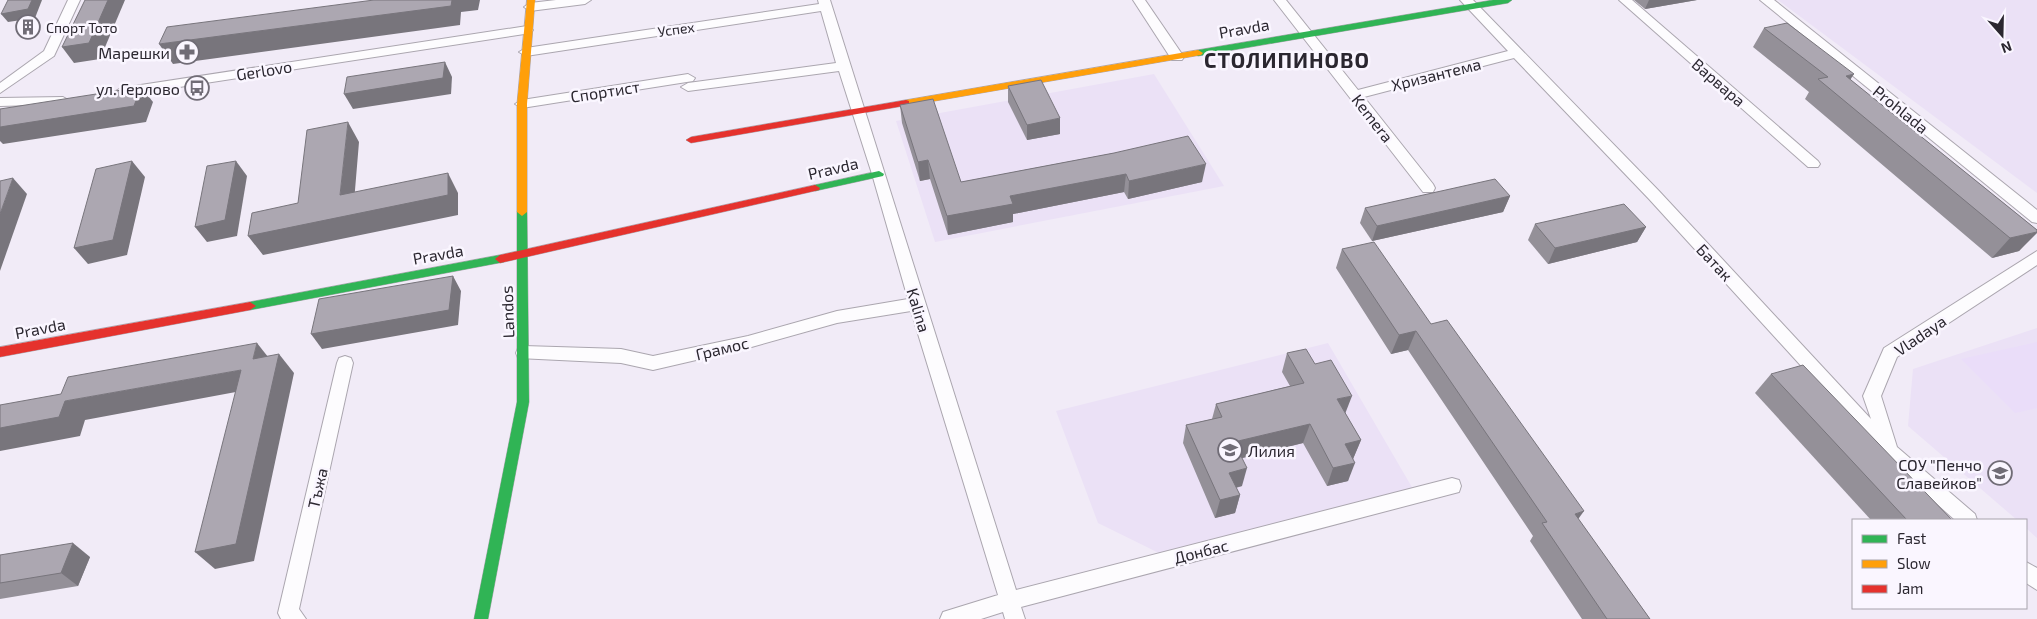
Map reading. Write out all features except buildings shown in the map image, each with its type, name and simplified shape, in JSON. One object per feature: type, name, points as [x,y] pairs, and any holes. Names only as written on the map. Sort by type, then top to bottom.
[{"type":"street","points":[[0,89],[49,53],[74,0]]},
{"type":"street","points":[[531,4],[585,0]]},
{"type":"street","points":[[1140,0],[1176,57]]},
{"type":"street","name":"Kemera","points":[[1280,0],[1428,188]]},
{"type":"street","name":"Pravda","points":[[691,140],[858,114],[1469,3],[1508,0]]},
{"type":"street","name":"Варвара","points":[[1625,0],[1813,164]]},
{"type":"street","name":"Prohlada","points":[[1766,0],[2037,218]]},
{"type":"street","name":"Батак","points":[[1469,3],[1654,195],[1891,453],[1967,519]]},
{"type":"street","name":"Landos","points":[[481,619],[523,402],[522,104],[527,30],[531,4]]},
{"type":"street","name":"Успех","points":[[526,52],[825,4]]},
{"type":"street","name":"Kalina","points":[[825,4],[1015,619]]},
{"type":"street","name":"Gerlovo","points":[[110,94],[527,30]]},
{"type":"street","name":"Хризантема","points":[[1355,95],[1517,53]]},
{"type":"street","name":"Спортист","points":[[522,104],[688,82],[843,66]]},
{"type":"street","points":[[0,77],[21,74]]},
{"type":"street","points":[[0,102],[51,102],[81,98]]},
{"type":"street","name":"Pravda","points":[[0,352],[522,256],[879,174]]},
{"type":"street","name":"Vladaya","points":[[1891,453],[1872,396],[1890,353],[2037,257]]},
{"type":"street","name":"Грамос","points":[[524,353],[620,356],[653,363],[748,342],[837,317],[917,304]]},
{"type":"street","name":"Тъжа","points":[[292,616],[346,363]]},
{"type":"street","name":"Донбас","points":[[950,619],[1009,601],[1452,486]]},
{"type":"street","points":[[2027,572],[2037,581]]},
{"type":"shaded area","points":[[1778,0],[2037,0],[2037,193]]},
{"type":"shaded area","points":[[1154,74],[1224,186],[935,242],[896,121]]},
{"type":"shaded area","name":"СОУ \"Пенчо Славейков\"","points":[[2037,328],[2037,538],[2027,529],[2027,519],[2016,519],[1908,426],[1913,369]]},
{"type":"shaded area","points":[[2037,342],[2037,408],[2015,413],[1961,359]]},
{"type":"shaded area","name":"Лилия","points":[[1328,343],[1413,489],[1165,556],[1098,523],[1056,411]]},
{"type":"traffic: fast","points":[[1198,53],[1508,0]]},
{"type":"traffic: fast","points":[[815,188],[879,174]]},
{"type":"traffic: fast","points":[[481,619],[523,402],[522,212]]},
{"type":"traffic: fast","points":[[250,306],[500,259]]},
{"type":"traffic: slow","points":[[522,212],[522,104],[531,0]]},
{"type":"traffic: slow","points":[[906,103],[1198,53]]},
{"type":"traffic: jam","points":[[691,140],[906,103]]},
{"type":"traffic: jam","points":[[500,259],[815,188]]},
{"type":"traffic: jam","points":[[0,352],[250,306]]},
{"type":"place","name":"Спорт Тото","points":[[28,27]]},
{"type":"place","name":"Марешки","points":[[187,52]]},
{"type":"place","name":"ул. Герлово","points":[[197,88]]},
{"type":"place","name":"Лилия","points":[[1230,450]]},
{"type":"place","name":"СОУ \"Пенчо Славейков\"","points":[[2000,473]]},
{"type":"district","name":"СТОЛИПИНОВО","points":[[1287,59]]}]
